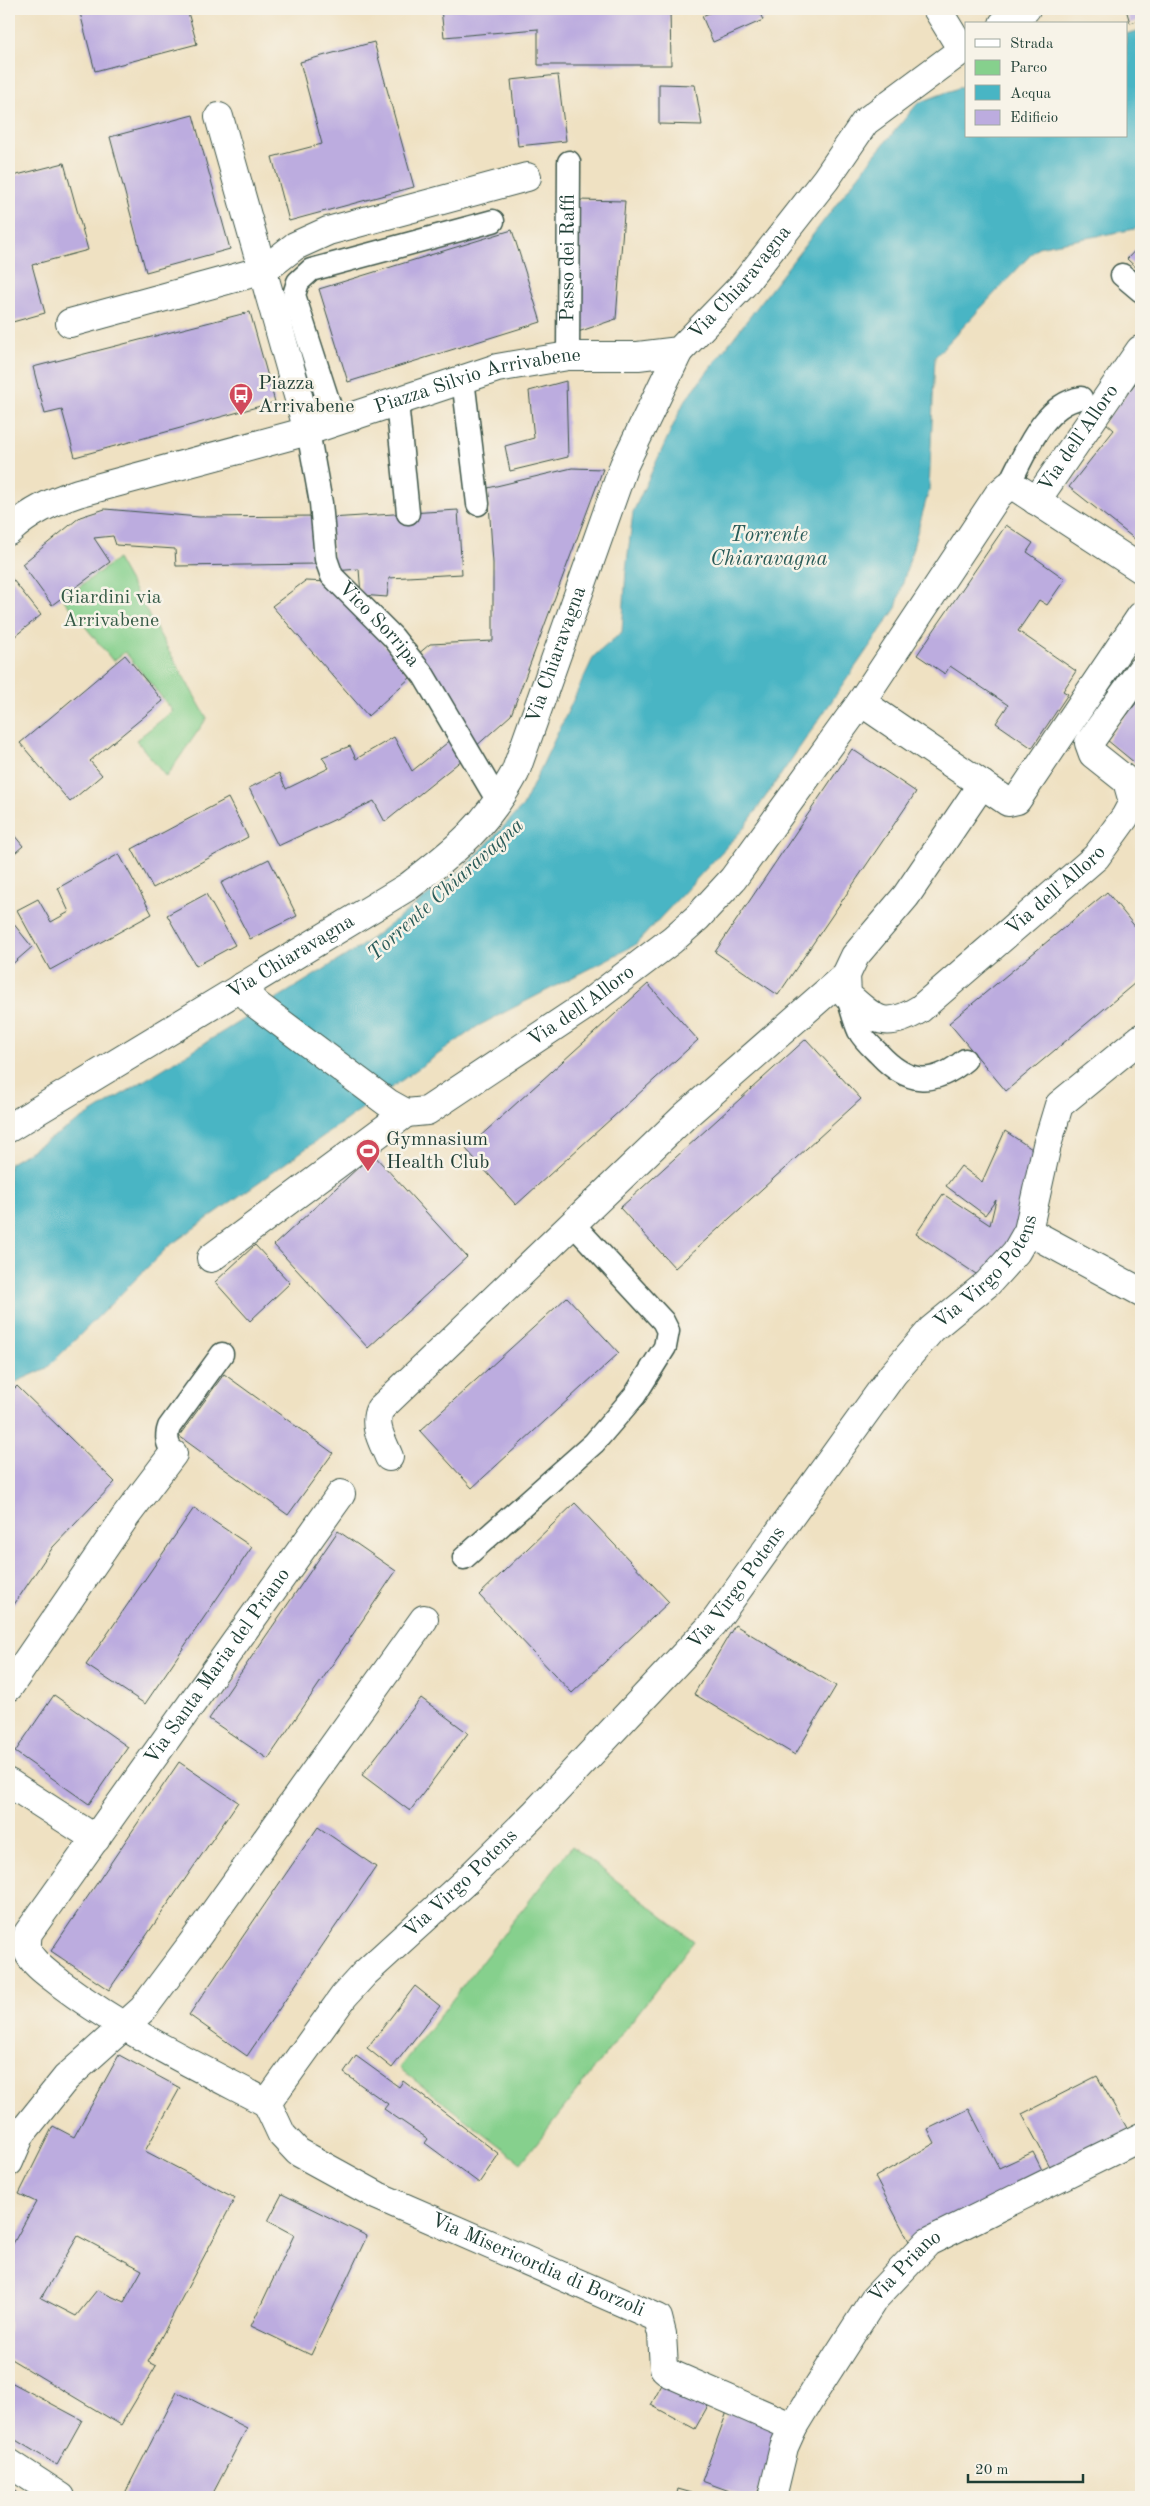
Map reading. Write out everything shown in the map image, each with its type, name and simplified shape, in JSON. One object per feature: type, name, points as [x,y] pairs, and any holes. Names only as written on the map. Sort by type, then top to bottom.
[{"type":"street","points":[[937,9],[964,48]]},
{"type":"street","points":[[1006,22],[1026,9]]},
{"type":"street","name":"Via Chiaravagna","points":[[9,1128],[248,997],[409,886],[446,858],[480,826],[499,803],[518,764],[624,465],[679,351],[743,285],[826,179],[865,122],[964,48]]},
{"type":"street","points":[[219,117],[308,430]]},
{"type":"street","points":[[70,323],[264,270],[295,246],[328,232],[527,177]]},
{"type":"street","name":"Via dell'Alloro","points":[[1036,501],[1140,350]]},
{"type":"street","name":"Piazza Silvio Arrivabene","points":[[9,531],[24,518],[48,503],[335,422],[497,368],[568,356],[638,356],[679,351]]},
{"type":"street","name":"Via dell'Alloro","points":[[397,1108],[427,1111],[585,1006],[672,940],[697,918],[733,879],[861,702],[998,496],[1008,486],[1017,488],[1141,568]]},
{"type":"street","points":[[861,702],[1008,802],[1017,800],[1141,616]]},
{"type":"street","name":"Via dell'Alloro","points":[[846,985],[872,1018],[883,1021],[908,1017],[927,1003],[1096,857],[1125,817],[1133,802],[1127,781],[1093,754],[1089,743],[1141,670]]},
{"type":"street","points":[[389,1457],[378,1428],[376,1417],[380,1409],[685,1116],[846,985],[855,956],[906,896],[982,784]]},
{"type":"street","points":[[211,1258],[397,1108],[248,997]]},
{"type":"street","name":"Via Virgo Potens","points":[[267,2103],[344,1996],[364,1974],[466,1881],[534,1814],[712,1624],[893,1374],[932,1328],[988,1283],[1016,1252],[1028,1231],[1047,1145],[1059,1105],[1141,1038]]},
{"type":"street","points":[[1028,1231],[1141,1292]]},
{"type":"street","points":[[9,1687],[126,1516],[173,1454]]},
{"type":"street","name":"Via Santa Maria del Priano","points":[[124,2028],[84,2001],[34,1961],[28,1951],[26,1942],[28,1933],[341,1494]]},
{"type":"street","points":[[9,2162],[15,2131],[66,2078],[143,2009],[191,1945],[424,1619]]},
{"type":"street","points":[[9,1783],[96,1839]]},
{"type":"street","points":[[124,2028],[267,2103]]},
{"type":"street","name":"Via Misericordia di Borzoli","points":[[267,2103],[282,2135],[298,2152],[378,2196],[658,2318],[662,2334],[664,2368],[671,2374],[793,2427]]},
{"type":"street","name":"Via Priano","points":[[772,2497],[784,2448],[793,2427],[874,2299],[928,2242],[1141,2137]]},
{"type":"street","points":[[9,2463],[62,2497]]},
{"type":"lane","name":"Passo dei Raffi","points":[[568,356],[569,162]]},
{"type":"lane","points":[[335,422],[294,295],[298,282],[311,270],[492,221]]},
{"type":"lane","points":[[1122,275],[1141,291]]},
{"type":"lane","points":[[463,380],[478,504]]},
{"type":"lane","points":[[1008,486],[1043,424],[1064,405],[1081,398]]},
{"type":"lane","points":[[397,402],[408,513]]},
{"type":"lane","name":"Vico Sorripa","points":[[308,430],[321,503],[326,559],[332,576],[393,637],[424,676],[499,803]]},
{"type":"lane","points":[[846,985],[860,1032],[890,1066],[907,1077],[923,1079],[939,1077],[951,1072],[965,1060]]},
{"type":"lane","points":[[464,1558],[594,1443],[635,1395],[665,1347],[668,1331],[663,1321],[574,1224]]},
{"type":"lane","points":[[173,1454],[167,1435],[169,1427],[222,1354]]},
{"type":"green space","name":"Giardini via Arrivabene","points":[[117,559],[207,718],[166,777],[136,740],[173,711],[125,652],[113,661],[63,599]]},
{"type":"green space","points":[[572,1846],[694,1941],[521,2163],[399,2068]]},
{"type":"water","name":"Torrente Chiaravagna","points":[[1141,30],[1141,225],[1135,229],[1038,247],[935,357],[929,490],[896,608],[744,828],[635,945],[478,1026],[169,1246],[47,1368],[9,1385],[9,1164],[360,947],[464,868],[523,806],[594,656],[622,632],[626,571],[633,512],[684,402],[872,158],[918,103],[965,85],[965,138],[1128,138],[1128,33]]},
{"type":"building","points":[[79,9],[187,9],[197,44],[95,71]]},
{"type":"building","points":[[441,9],[670,9],[671,65],[538,65],[538,29],[444,37]]},
{"type":"building","points":[[719,9],[758,9],[763,20],[713,42],[702,16]]},
{"type":"building","points":[[1126,9],[1141,9],[1141,20],[1130,23]]},
{"type":"building","points":[[374,42],[414,187],[289,221],[272,157],[322,144],[300,62]]},
{"type":"building","points":[[558,75],[566,141],[518,146],[511,80]]},
{"type":"building","points":[[659,84],[695,85],[702,125],[659,124]]},
{"type":"building","points":[[193,115],[230,249],[146,272],[110,137]]},
{"type":"building","points":[[64,163],[88,250],[32,265],[45,313],[9,323],[9,177]]},
{"type":"building","points":[[577,200],[625,201],[616,319],[578,332]]},
{"type":"building","points":[[512,230],[541,322],[348,382],[319,289]]},
{"type":"building","points":[[1141,244],[1141,272],[1127,259]]},
{"type":"building","points":[[250,312],[275,402],[75,457],[62,410],[45,414],[33,367]]},
{"type":"building","points":[[1141,376],[1141,544],[1069,487],[1114,430],[1105,422]]},
{"type":"building","points":[[566,381],[568,457],[510,471],[505,446],[534,438],[529,391]]},
{"type":"building","points":[[572,468],[603,469],[511,715],[474,748],[417,655],[430,644],[493,641],[493,563],[488,488]]},
{"type":"building","points":[[105,509],[199,517],[316,516],[316,564],[176,566],[175,549],[116,545],[113,536],[94,538],[110,562],[52,605],[22,564],[80,517]]},
{"type":"building","points":[[458,510],[462,574],[389,578],[387,597],[361,595],[359,569],[334,571],[330,518]]},
{"type":"building","points":[[1006,525],[1033,543],[1027,552],[1065,579],[1047,605],[1039,600],[1018,631],[1076,671],[1063,691],[1068,694],[1032,748],[996,723],[1008,705],[950,666],[945,674],[917,655]]},
{"type":"building","points":[[9,575],[41,615],[9,641]]},
{"type":"building","points":[[305,581],[331,582],[411,677],[368,716],[272,606]]},
{"type":"building","points":[[125,655],[163,701],[90,761],[102,775],[70,802],[20,743]]},
{"type":"building","points":[[1141,697],[1141,768],[1107,740]]},
{"type":"building","points":[[457,735],[468,755],[385,822],[374,801],[278,846],[249,788],[279,773],[286,789],[329,768],[322,757],[350,746],[356,759],[394,737],[412,771]]},
{"type":"building","points":[[852,749],[916,792],[778,995],[715,952]]},
{"type":"building","points":[[228,798],[248,837],[153,888],[132,849]]},
{"type":"building","points":[[9,829],[23,846],[9,858]]},
{"type":"building","points":[[119,854],[152,914],[50,970],[17,910],[38,899],[51,922],[69,912],[58,888]]},
{"type":"building","points":[[269,859],[297,916],[250,939],[221,883]]},
{"type":"building","points":[[1107,892],[1141,934],[1141,978],[1006,1091],[949,1023]]},
{"type":"building","points":[[206,894],[235,945],[196,966],[167,915]]},
{"type":"building","points":[[9,918],[32,947],[9,967]]},
{"type":"building","points":[[648,984],[698,1040],[516,1205],[466,1149]]},
{"type":"building","points":[[806,1039],[861,1099],[675,1268],[620,1208]]},
{"type":"building","points":[[1005,1131],[1035,1151],[1017,1237],[985,1280],[916,1234],[943,1194],[990,1225],[996,1200],[985,1215],[946,1186],[961,1166],[982,1182]]},
{"type":"building","points":[[373,1154],[467,1257],[368,1348],[274,1245]]},
{"type":"building","points":[[255,1245],[290,1283],[250,1321],[215,1282]]},
{"type":"building","points":[[567,1297],[619,1353],[472,1488],[420,1431]]},
{"type":"building","points":[[224,1374],[333,1453],[288,1515],[179,1436]]},
{"type":"building","points":[[17,1386],[115,1482],[53,1547],[9,1612],[9,1394]]},
{"type":"building","points":[[575,1503],[669,1602],[572,1693],[479,1595]]},
{"type":"building","points":[[194,1508],[252,1547],[145,1704],[86,1665]]},
{"type":"building","points":[[338,1531],[396,1571],[268,1759],[209,1719]]},
{"type":"building","points":[[735,1625],[836,1686],[795,1755],[694,1694]]},
{"type":"building","points":[[54,1695],[128,1747],[89,1804],[15,1752]]},
{"type":"building","points":[[421,1698],[468,1733],[410,1811],[362,1775]]},
{"type":"building","points":[[179,1762],[238,1802],[109,1990],[51,1951]]},
{"type":"building","points":[[318,1827],[376,1867],[247,2056],[189,2015]]},
{"type":"building","points":[[415,1986],[440,2006],[392,2068],[367,2048]]},
{"type":"building","points":[[119,2055],[180,2088],[145,2151],[235,2198],[148,2362],[156,2366],[121,2425],[9,2358],[9,2251],[36,2202],[19,2194],[53,2126],[74,2137]],"holes":[[[78,2236],[142,2270],[124,2302],[97,2290],[76,2316],[41,2298]]]},
{"type":"building","points":[[356,2056],[399,2087],[403,2081],[499,2154],[479,2183],[425,2143],[428,2139],[384,2109],[388,2104],[344,2073]]},
{"type":"building","points":[[1097,2076],[1131,2135],[1054,2174],[1022,2114]]},
{"type":"building","points":[[969,2109],[999,2168],[1033,2152],[1045,2176],[910,2243],[875,2177],[935,2143],[928,2129]]},
{"type":"building","points":[[282,2194],[367,2236],[311,2355],[251,2326],[294,2235],[268,2221]]},
{"type":"building","points":[[665,2379],[710,2402],[695,2429],[651,2405]]},
{"type":"building","points":[[9,2381],[82,2420],[57,2465],[9,2436]]},
{"type":"building","points":[[177,2392],[247,2428],[211,2497],[123,2497]]},
{"type":"building","points":[[728,2409],[780,2428],[756,2497],[746,2497],[702,2481]]},
{"type":"building","points":[[9,2485],[16,2491],[12,2497],[9,2497]]},
{"type":"building","points":[[678,2489],[706,2497],[676,2497]]},
{"type":"place","name":"Piazza Arrivabene","points":[[241,416]]},
{"type":"place","name":"Gymnasium Health Club","points":[[368,1172]]}]
